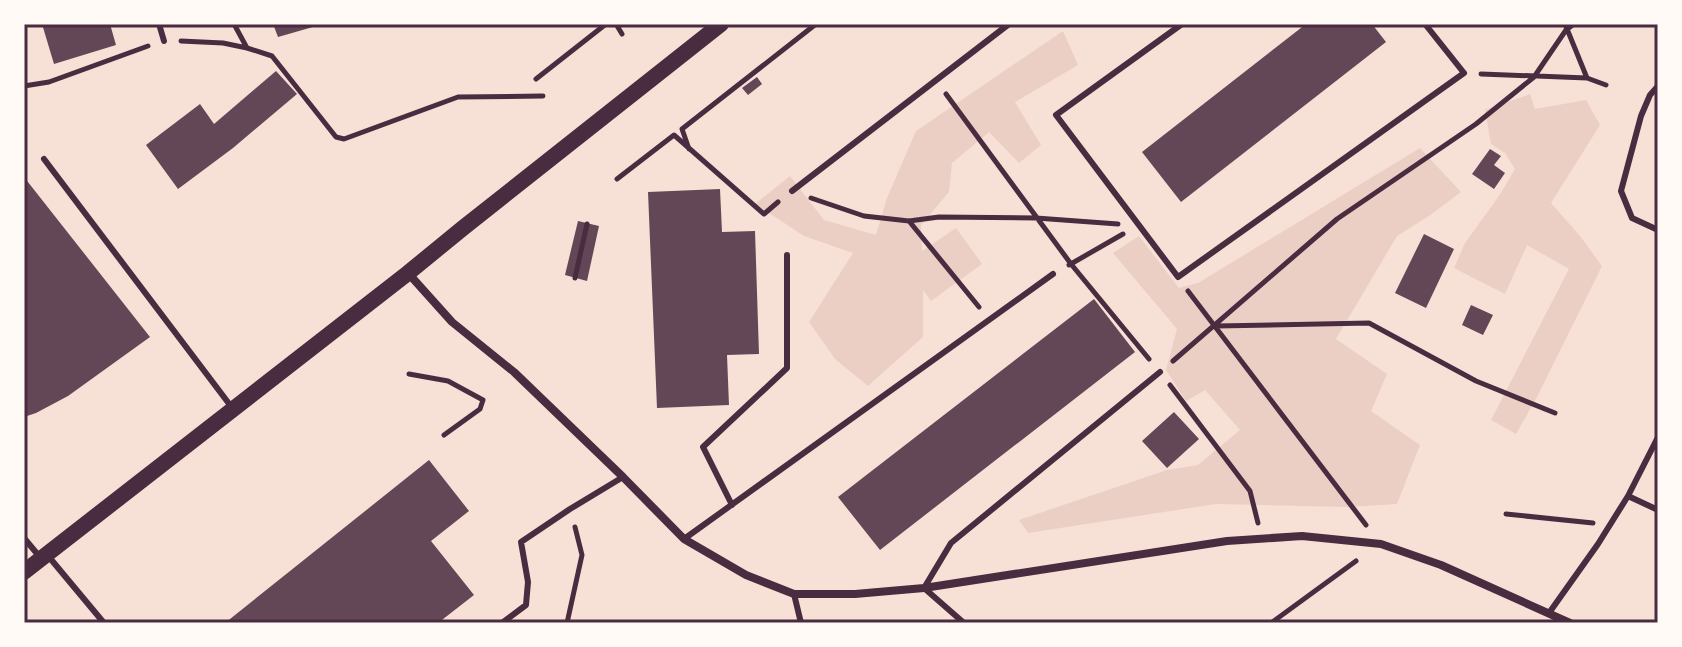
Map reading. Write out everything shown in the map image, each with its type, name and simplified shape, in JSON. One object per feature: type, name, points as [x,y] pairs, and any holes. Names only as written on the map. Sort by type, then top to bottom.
[{"type":"main road","points":[[24,572],[721,24]]},
{"type":"street","points":[[408,273],[452,322],[514,372],[684,539],[746,575],[794,594],[855,594],[924,588],[1227,541],[1302,536],[1381,544],[1441,565],[1570,623]]},
{"type":"lane","points":[[159,24],[164,41]]},
{"type":"lane","points":[[792,191],[1009,24]]},
{"type":"lane","points":[[1182,24],[1056,115],[1178,277],[1464,73],[1425,24]]},
{"type":"lane","points":[[1658,86],[1650,95],[1641,116],[1621,191],[1632,218],[1658,230]]},
{"type":"lane","points":[[44,159],[233,409]]},
{"type":"lane","points":[[732,505],[703,447],[787,368],[787,255]]},
{"type":"lane","points":[[684,539],[1053,274]]},
{"type":"lane","points":[[964,623],[924,588],[951,543],[1160,372]]},
{"type":"lane","points":[[1549,613],[1628,496],[1658,437]]},
{"type":"lane","points":[[502,623],[526,605],[528,582],[521,542],[623,477]]},
{"type":"lane","points":[[1628,496],[1658,510]]},
{"type":"lane","points":[[24,538],[104,623]]},
{"type":"lane","points":[[794,594],[801,623]]},
{"type":"path","points":[[234,24],[247,48]]},
{"type":"path","points":[[536,79],[606,24]]},
{"type":"path","points":[[616,24],[622,34]]},
{"type":"path","points":[[689,150],[682,129],[816,24]]},
{"type":"path","points":[[1160,372],[1337,219],[1476,124],[1534,77],[1566,27],[1574,24]]},
{"type":"path","points":[[1566,27],[1587,78]]},
{"type":"path","points":[[24,86],[49,82],[164,41],[223,43],[272,56],[336,137],[344,139],[458,97],[543,96]]},
{"type":"path","points":[[1464,73],[1587,78],[1606,85]]},
{"type":"path","points":[[936,80],[1071,264],[1160,372],[1250,491],[1262,539]]},
{"type":"path","points":[[617,179],[674,135],[764,214],[792,191],[864,216],[909,221],[939,217],[1036,218],[1138,226]]},
{"type":"path","points":[[909,221],[989,320]]},
{"type":"path","points":[[575,278],[587,224]]},
{"type":"path","points":[[1053,274],[1138,226]]},
{"type":"path","points":[[1178,277],[1381,544],[1271,623]]},
{"type":"path","points":[[1215,326],[1369,323],[1476,381],[1555,413]]},
{"type":"path","points":[[409,374],[448,381],[483,400],[480,409],[444,435]]},
{"type":"path","points":[[567,623],[582,555],[570,509]]},
{"type":"path","points":[[1506,514],[1610,525]]},
{"type":"shaded area","points":[[1063,31],[1078,65],[1015,102],[1041,145],[1019,163],[989,132],[952,163],[949,192],[921,225],[922,251],[956,228],[982,264],[931,301],[923,290],[923,337],[868,386],[835,359],[809,322],[853,253],[804,236],[755,204],[790,176],[824,220],[876,235],[887,198],[916,131]]},
{"type":"shaded area","points":[[1530,94],[1535,109],[1586,100],[1600,125],[1551,203],[1602,266],[1516,434],[1491,420],[1569,269],[1527,245],[1505,294],[1454,268],[1465,243],[1515,169],[1505,153],[1491,144],[1485,110]]},
{"type":"shaded area","points":[[1420,148],[1461,192],[1397,236],[1336,339],[1387,374],[1371,411],[1420,445],[1397,504],[1346,507],[1216,504],[1028,533],[1019,520],[1167,470],[1198,465],[1240,430],[1205,390],[1186,401],[1166,370],[1177,329],[1113,253],[1139,236],[1179,288],[1198,283]]},
{"type":"building","points":[[42,24],[110,24],[116,45],[54,64]]},
{"type":"building","points":[[273,24],[320,24],[320,25],[278,37]]},
{"type":"building","points":[[1306,24],[1372,24],[1386,42],[1181,202],[1142,152]]},
{"type":"building","points":[[276,71],[297,94],[178,189],[146,145],[200,104],[214,124]]},
{"type":"building","points":[[757,77],[762,84],[748,95],[742,88]]},
{"type":"building","points":[[1490,149],[1501,156],[1494,165],[1505,173],[1494,189],[1472,174]]},
{"type":"building","points":[[24,177],[150,337],[68,396],[24,417]]},
{"type":"building","points":[[720,189],[722,232],[755,231],[759,354],[727,355],[729,405],[657,408],[648,192]]},
{"type":"building","points":[[578,221],[599,226],[587,281],[565,275]]},
{"type":"building","points":[[1424,234],[1454,249],[1426,308],[1395,293]]},
{"type":"building","points":[[1094,299],[1135,352],[880,550],[838,497]]},
{"type":"building","points":[[1471,305],[1493,315],[1483,335],[1462,325]]},
{"type":"building","points":[[1174,412],[1199,439],[1167,468],[1142,441]]},
{"type":"building","points":[[429,460],[469,511],[431,541],[474,595],[438,623],[225,623]]}]
